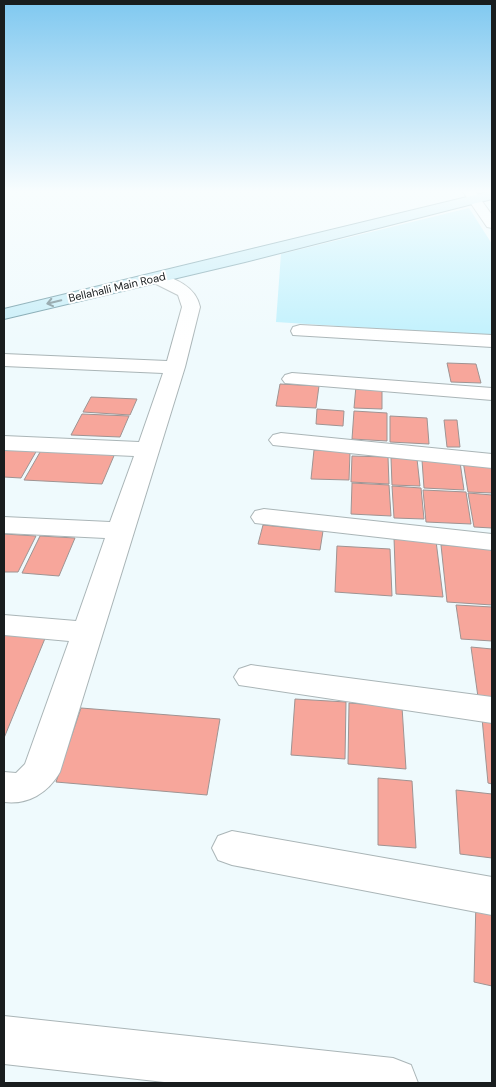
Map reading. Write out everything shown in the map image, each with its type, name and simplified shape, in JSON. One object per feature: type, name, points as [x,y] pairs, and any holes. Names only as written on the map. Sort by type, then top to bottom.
[{"type":"main road","name":"Bellahalli Main Road","points":[[4,300],[276,241]]},
{"type":"main road","name":"Bellahalli Main Road","points":[[4,314],[304,241]]},
{"type":"street","points":[[4,788],[18,789],[29,784],[41,772],[175,367],[191,307],[191,299],[186,292],[156,278]]},
{"type":"street","points":[[300,331],[492,341]]},
{"type":"street","points":[[4,360],[175,367]]},
{"type":"street","points":[[292,379],[492,394]]},
{"type":"street","points":[[281,440],[492,460]]},
{"type":"street","points":[[4,443],[147,449]]},
{"type":"street","points":[[264,516],[492,542]]},
{"type":"street","points":[[4,524],[122,531]]},
{"type":"street","points":[[4,625],[86,632]]},
{"type":"street","points":[[252,677],[492,710]]},
{"type":"street","points":[[232,848],[492,896]]},
{"type":"street","points":[[4,1040],[393,1083]]},
{"type":"shaded area","points":[[335,241],[490,241],[492,244],[492,336],[276,322],[281,254]]},
{"type":"building","points":[[447,363],[476,364],[481,383],[451,382]]},
{"type":"building","points":[[280,384],[319,386],[316,408],[276,406]]},
{"type":"building","points":[[356,386],[382,388],[382,409],[354,408]]},
{"type":"building","points":[[91,397],[137,399],[130,415],[83,412]]},
{"type":"building","points":[[317,409],[344,411],[343,426],[316,424]]},
{"type":"building","points":[[354,411],[387,413],[387,441],[352,439]]},
{"type":"building","points":[[82,414],[129,416],[120,437],[71,435]]},
{"type":"building","points":[[390,416],[427,418],[429,444],[390,442]]},
{"type":"building","points":[[444,420],[457,420],[460,447],[447,447]]},
{"type":"building","points":[[43,447],[116,451],[102,484],[24,480]]},
{"type":"building","points":[[4,449],[37,450],[21,478],[4,477]]},
{"type":"building","points":[[314,450],[350,452],[349,480],[311,479]]},
{"type":"building","points":[[352,456],[388,457],[389,484],[351,482]]},
{"type":"building","points":[[391,458],[417,459],[420,486],[392,485]]},
{"type":"building","points":[[422,460],[460,462],[464,490],[424,488]]},
{"type":"building","points":[[463,461],[492,463],[492,493],[468,492]]},
{"type":"building","points":[[352,483],[389,485],[391,516],[351,514]]},
{"type":"building","points":[[392,486],[421,488],[424,519],[394,518]]},
{"type":"building","points":[[423,490],[466,492],[471,524],[426,522]]},
{"type":"building","points":[[468,493],[492,495],[492,528],[474,527]]},
{"type":"building","points":[[263,525],[323,531],[320,550],[258,544]]},
{"type":"building","points":[[4,534],[36,536],[18,572],[4,572]]},
{"type":"building","points":[[40,536],[75,538],[59,576],[22,573]]},
{"type":"building","points":[[394,538],[436,541],[443,597],[396,594]]},
{"type":"building","points":[[441,545],[492,548],[492,605],[447,602]]},
{"type":"building","points":[[337,546],[390,549],[392,596],[335,592]]},
{"type":"building","points":[[456,605],[492,607],[492,641],[461,639]]},
{"type":"building","points":[[4,633],[46,636],[4,738]]},
{"type":"building","points":[[471,647],[492,649],[492,698],[478,697]]},
{"type":"building","points":[[295,699],[346,702],[345,759],[291,755]]},
{"type":"building","points":[[349,703],[402,707],[406,769],[348,764]]},
{"type":"building","points":[[81,708],[220,719],[207,795],[56,782]]},
{"type":"building","points":[[482,718],[492,719],[492,784],[488,783]]},
{"type":"building","points":[[378,778],[412,781],[416,848],[378,845]]},
{"type":"building","points":[[456,790],[492,794],[492,858],[460,854]]},
{"type":"building","points":[[476,900],[492,903],[492,986],[474,982]]}]
